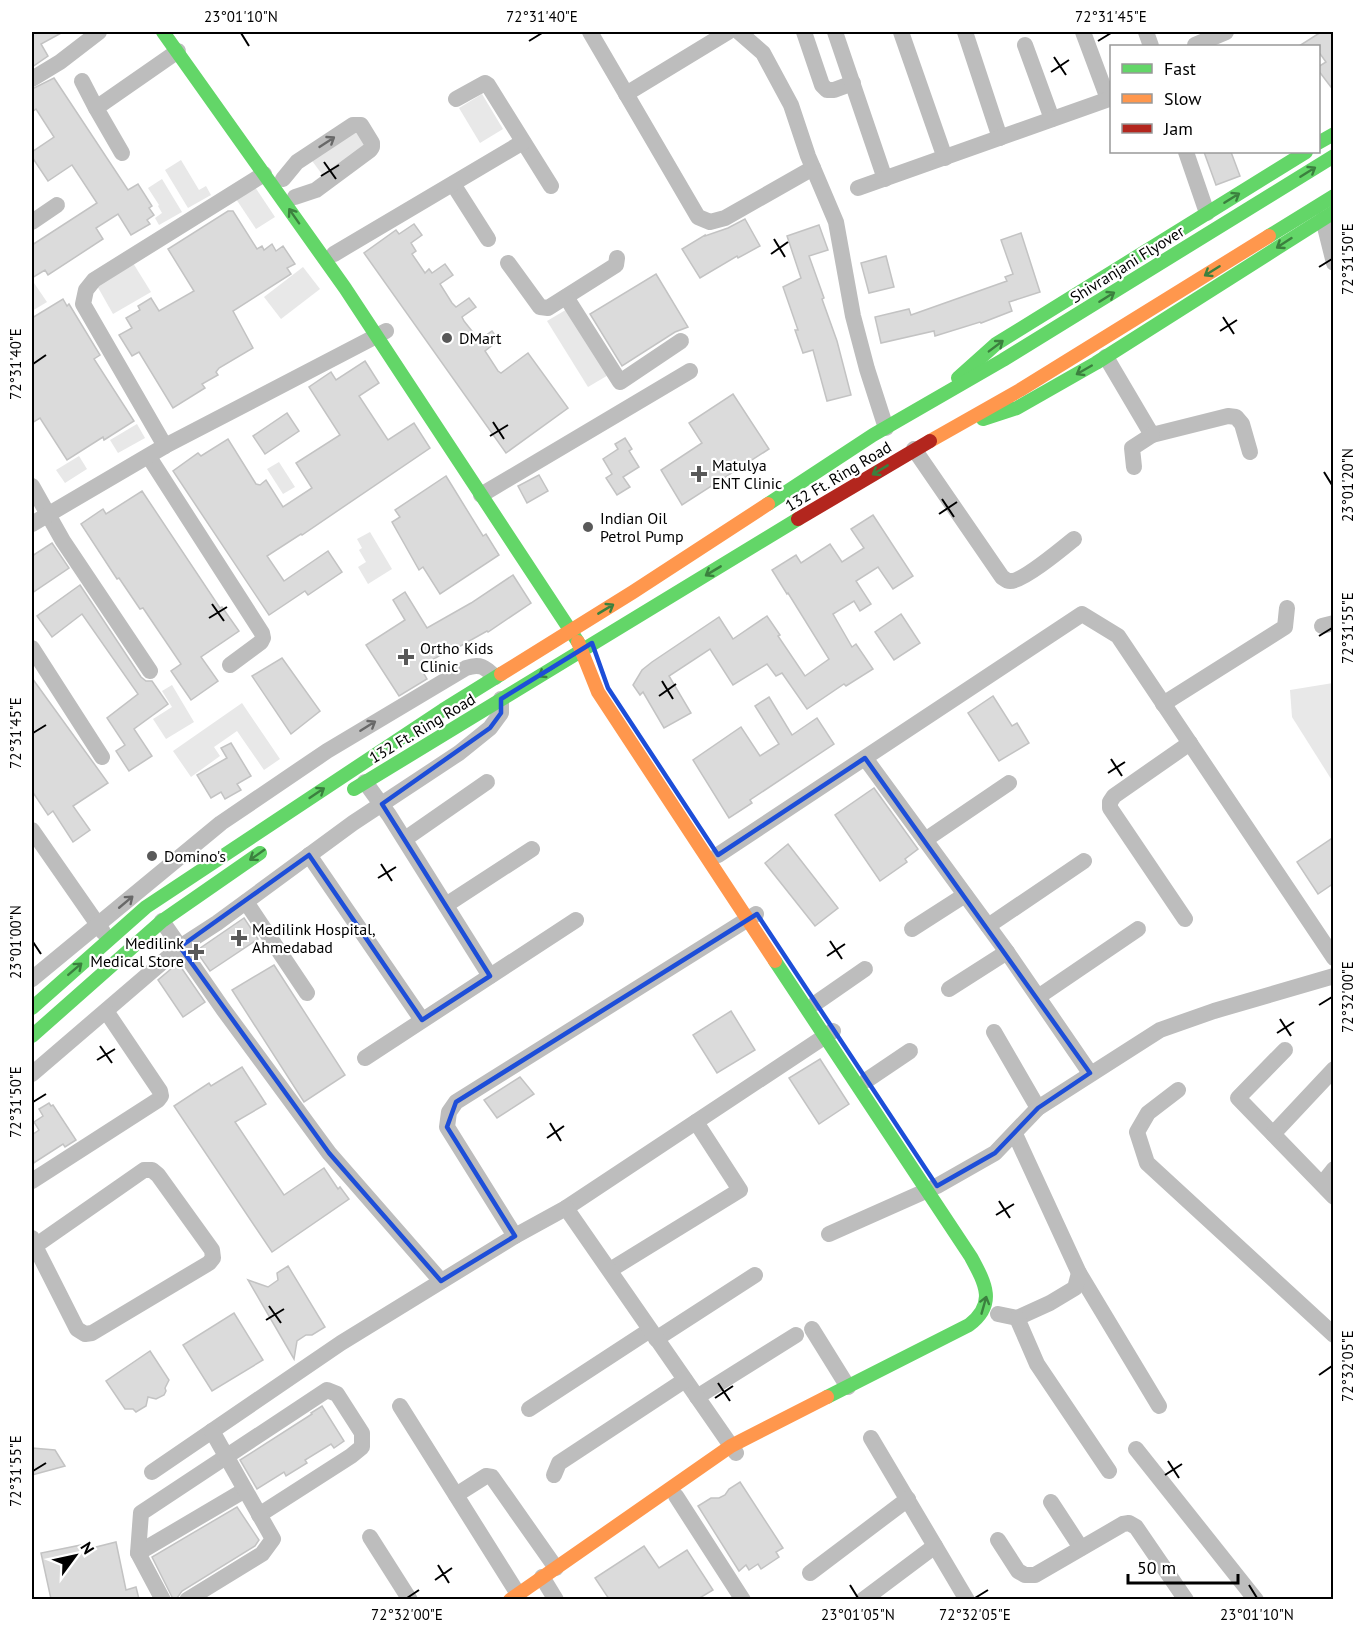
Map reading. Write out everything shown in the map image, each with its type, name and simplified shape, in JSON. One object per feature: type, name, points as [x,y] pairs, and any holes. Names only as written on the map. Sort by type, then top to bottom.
[{"type":"main road","points":[[163,32],[381,334],[575,627],[608,688],[718,855],[752,917],[816,1003],[829,1033],[867,1080],[1000,1302],[992,1323],[734,1450],[676,1496],[550,1583],[519,1598]]},
{"type":"main road","points":[[177,32],[334,254],[381,334]]},
{"type":"main road","points":[[1320,142],[1334,134]]},
{"type":"main road","points":[[936,398],[996,344],[1304,153]]},
{"type":"main road","name":"Shivranjani Flyover","points":[[936,398],[1003,360],[1334,156]]},
{"type":"main road","points":[[949,430],[1020,390],[1334,196]]},
{"type":"main road","points":[[949,430],[1017,408],[1106,357],[1328,215]]},
{"type":"main road","name":"132 Ft. Ring Road","points":[[32,1008],[146,907],[383,749],[936,398]]},
{"type":"main road","name":"132 Ft. Ring Road","points":[[340,798],[914,449],[949,430]]},
{"type":"main road","points":[[550,1583],[734,1450],[848,1387],[969,1325],[983,1314],[987,1298],[986,1285],[932,1188],[752,917],[598,692],[587,647]]},
{"type":"main road","points":[[32,1036],[162,921],[274,843]]},
{"type":"street","points":[[590,32],[698,217],[710,222],[725,218],[813,168]]},
{"type":"street","points":[[626,94],[728,32]]},
{"type":"street","points":[[739,32],[762,53],[790,105],[836,222],[853,316],[886,428]]},
{"type":"street","points":[[804,32],[822,85],[826,90],[834,90],[853,83]]},
{"type":"street","points":[[835,32],[885,179]]},
{"type":"street","points":[[901,32],[945,158]]},
{"type":"street","points":[[965,32],[1000,138]]},
{"type":"street","points":[[858,188],[1110,99],[1083,32]]},
{"type":"street","points":[[1196,45],[1226,32]]},
{"type":"street","points":[[32,79],[60,62],[88,35]]},
{"type":"street","points":[[1025,45],[1052,119]]},
{"type":"street","points":[[96,108],[178,51]]},
{"type":"street","points":[[82,81],[122,153]]},
{"type":"street","points":[[456,99],[480,84],[488,85],[551,186]]},
{"type":"street","points":[[283,179],[297,162],[353,125],[361,124],[372,143],[370,150],[316,190],[295,197]]},
{"type":"street","points":[[334,254],[523,142]]},
{"type":"street","points":[[1186,153],[1207,213]]},
{"type":"street","points":[[165,446],[83,304],[86,290],[94,280],[264,174]]},
{"type":"street","points":[[453,184],[488,239]]},
{"type":"street","points":[[32,222],[57,205]]},
{"type":"street","points":[[1328,215],[1334,263]]},
{"type":"street","points":[[508,263],[540,307],[548,308],[616,265],[618,258]]},
{"type":"street","points":[[566,297],[633,405]]},
{"type":"street","points":[[32,524],[165,446],[381,334]]},
{"type":"street","points":[[620,382],[681,341]]},
{"type":"street","points":[[1106,357],[1152,435]]},
{"type":"street","points":[[486,492],[690,371]]},
{"type":"street","points":[[1134,467],[1132,448],[1152,435],[1228,416],[1236,417],[1242,424],[1250,452]]},
{"type":"street","points":[[914,449],[1007,581],[1013,581],[1028,573],[1074,539]]},
{"type":"street","points":[[149,457],[262,633],[261,642],[230,665]]},
{"type":"street","points":[[32,486],[47,515],[150,671]]},
{"type":"street","points":[[1163,704],[1285,627],[1287,608]]},
{"type":"street","points":[[718,855],[1082,614],[1118,636],[1334,958]]},
{"type":"street","points":[[32,648],[102,757]]},
{"type":"street","points":[[32,979],[221,823],[327,751],[466,668],[475,665],[487,669],[495,677]]},
{"type":"street","points":[[32,1074],[180,947],[382,804],[459,753],[490,728],[501,713],[501,699]]},
{"type":"street","points":[[1185,919],[1110,808],[1110,802],[1114,796],[1190,743]]},
{"type":"street","points":[[865,758],[1007,952],[1090,1073]]},
{"type":"street","points":[[405,839],[488,782]]},
{"type":"street","points":[[365,783],[405,839],[490,976]]},
{"type":"street","points":[[925,840],[1009,783]]},
{"type":"street","points":[[34,838],[109,940]]},
{"type":"street","points":[[446,905],[532,849]]},
{"type":"street","points":[[309,855],[422,1020]]},
{"type":"street","points":[[988,926],[1084,861]]},
{"type":"street","points":[[912,929],[965,895]]},
{"type":"street","points":[[246,902],[307,993]]},
{"type":"street","points":[[515,1236],[447,1127],[449,1112],[456,1102],[752,917]]},
{"type":"street","points":[[365,1058],[576,920]]},
{"type":"street","points":[[162,921],[223,1010],[329,1153],[441,1281]]},
{"type":"street","points":[[1038,997],[1138,929]]},
{"type":"street","points":[[949,989],[1007,952]]},
{"type":"street","points":[[816,1003],[865,969]]},
{"type":"street","points":[[829,1234],[932,1188],[995,1153],[1038,1108],[1160,1030],[1214,1011],[1334,976]]},
{"type":"street","points":[[32,1181],[161,1096],[160,1091],[106,1011]]},
{"type":"street","points":[[994,1032],[1038,1108]]},
{"type":"street","points":[[152,1472],[341,1343],[515,1236],[566,1208],[829,1033]]},
{"type":"street","points":[[867,1080],[910,1050]]},
{"type":"street","points":[[1285,1050],[1238,1098],[1328,1190]]},
{"type":"street","points":[[1274,1134],[1334,1069]]},
{"type":"street","points":[[1178,1090],[1148,1113],[1137,1132],[1147,1163],[1334,1335]]},
{"type":"street","points":[[610,1270],[740,1190],[696,1122]]},
{"type":"street","points":[[1015,1134],[1080,1273],[1159,1406]]},
{"type":"street","points":[[1328,1190],[1334,1169]]},
{"type":"street","points":[[144,1170],[152,1170],[212,1250],[213,1258],[210,1263],[92,1333],[85,1334],[77,1329],[33,1242],[144,1170]]},
{"type":"street","points":[[566,1208],[734,1450]]},
{"type":"street","points":[[1017,1318],[1050,1303],[1075,1288],[1080,1273]]},
{"type":"street","points":[[529,1409],[755,1275]]},
{"type":"street","points":[[1000,1302],[1017,1318],[1037,1364],[1109,1472]]},
{"type":"street","points":[[697,1397],[804,1332],[848,1387]]},
{"type":"street","points":[[554,1475],[559,1463],[685,1380]]},
{"type":"street","points":[[163,1599],[138,1553],[141,1513],[327,1390],[337,1394],[362,1433],[362,1447],[259,1515]]},
{"type":"street","points":[[400,1406],[519,1598]]},
{"type":"street","points":[[187,1599],[262,1554],[273,1539],[212,1431]]},
{"type":"street","points":[[871,1438],[963,1598]]},
{"type":"street","points":[[1136,1449],[1256,1599]]},
{"type":"street","points":[[456,1495],[486,1476],[492,1477],[550,1583]]},
{"type":"street","points":[[138,1553],[245,1490]]},
{"type":"street","points":[[676,1496],[743,1599]]},
{"type":"street","points":[[810,1573],[908,1499]]},
{"type":"street","points":[[1051,1502],[1081,1548]]},
{"type":"street","points":[[998,1540],[1017,1570],[1025,1575],[1035,1575],[1123,1524],[1129,1523],[1136,1527],[1186,1599]]},
{"type":"street","points":[[370,1537],[410,1599]]},
{"type":"street","points":[[863,1599],[935,1546]]},
{"type":"highlighted area","points":[[592,643],[608,688],[718,855],[865,758],[1090,1073],[1038,1108],[995,1153],[937,1186],[757,914],[456,1102],[447,1127],[515,1236],[441,1281],[329,1153],[180,947],[309,855],[422,1020],[490,976],[382,804],[490,728],[501,713],[501,699]]},
{"type":"shaded area","points":[[482,94],[503,129],[480,143],[459,108]]},
{"type":"shaded area","points":[[357,125],[371,144],[324,177],[310,158]]},
{"type":"shaded area","points":[[181,160],[199,190],[206,186],[211,195],[188,208],[165,170]]},
{"type":"shaded area","points":[[162,179],[182,212],[159,225],[155,218],[162,213],[148,188]]},
{"type":"shaded area","points":[[255,187],[275,217],[256,229],[236,199]]},
{"type":"shaded area","points":[[133,263],[151,292],[113,314],[96,284]]},
{"type":"shaded area","points":[[303,267],[320,289],[281,319],[264,297]]},
{"type":"shaded area","points":[[32,280],[47,302],[32,311]]},
{"type":"shaded area","points":[[569,308],[610,374],[588,387],[547,321]]},
{"type":"shaded area","points":[[137,424],[145,438],[118,453],[110,440]]},
{"type":"shaded area","points":[[79,456],[87,469],[65,483],[56,470]]},
{"type":"shaded area","points":[[279,462],[295,487],[283,494],[267,469]]},
{"type":"shaded area","points":[[370,532],[392,569],[368,584],[358,567],[366,562],[359,550],[362,548],[357,539]]},
{"type":"shaded area","points":[[1334,683],[1333,782],[1292,717],[1290,690]]},
{"type":"shaded area","points":[[172,685],[194,722],[166,739],[153,719],[172,707],[162,691]]},
{"type":"shaded area","points":[[242,703],[280,759],[264,770],[237,731],[214,747],[220,756],[191,777],[173,751]]},
{"type":"building","points":[[32,32],[63,32],[41,44],[48,56],[32,67]]},
{"type":"building","points":[[1321,32],[1334,32],[1334,91],[1320,73],[1320,66],[1326,62],[1320,54],[1320,45],[1301,45]]},
{"type":"building","points":[[54,78],[128,190],[138,184],[152,206],[149,208],[154,215],[147,220],[150,224],[131,235],[118,214],[96,228],[103,239],[48,275],[45,270],[32,278],[32,245],[97,203],[72,165],[48,181],[32,157],[32,152],[54,137],[36,109],[32,112],[32,89]]},
{"type":"building","points":[[1204,153],[1231,153],[1240,176],[1216,185]]},
{"type":"building","points":[[228,211],[233,211],[257,249],[262,246],[264,250],[272,244],[276,251],[283,246],[295,264],[287,268],[291,274],[233,311],[253,348],[219,368],[216,372],[218,375],[202,384],[205,388],[173,408],[139,352],[132,356],[119,335],[132,328],[126,318],[140,310],[138,306],[151,298],[159,311],[194,291],[168,249]]},
{"type":"building","points":[[745,219],[760,246],[738,258],[737,256],[700,278],[682,249],[705,235],[728,228]]},
{"type":"building","name":"DMart","points":[[414,224],[422,235],[411,243],[416,251],[412,254],[425,273],[429,269],[432,273],[445,264],[453,275],[440,284],[452,303],[456,307],[469,298],[476,307],[462,317],[464,321],[479,340],[492,331],[499,340],[485,351],[498,371],[501,373],[528,353],[568,408],[506,453],[364,253],[396,230],[399,234]]},
{"type":"building","points":[[819,225],[828,250],[809,256],[837,341],[851,395],[827,401],[813,350],[803,353],[795,330],[798,330],[783,287],[801,278],[787,236]]},
{"type":"building","points":[[1021,233],[1040,292],[1009,302],[1012,311],[981,323],[935,336],[934,331],[881,343],[875,317],[909,309],[911,315],[1007,281],[1005,277],[1013,274],[1001,240]]},
{"type":"building","points":[[886,256],[894,287],[869,293],[861,263]]},
{"type":"building","points":[[656,274],[688,327],[675,332],[622,366],[590,314]]},
{"type":"building","points":[[63,299],[67,306],[69,304],[100,355],[94,359],[134,421],[67,460],[40,418],[32,423],[32,318]]},
{"type":"building","points":[[365,361],[379,383],[359,396],[388,440],[414,423],[430,448],[302,535],[267,556],[284,581],[328,551],[342,572],[308,595],[305,591],[269,615],[173,471],[198,453],[201,456],[228,439],[256,484],[260,485],[266,480],[283,507],[312,488],[296,463],[340,435],[309,387],[331,372],[336,380]]},
{"type":"building","points":[[733,394],[769,449],[682,505],[661,470],[702,443],[689,423]]},
{"type":"building","points":[[287,413],[299,431],[265,454],[253,436]]},
{"type":"building","points":[[625,438],[632,449],[629,451],[639,467],[623,477],[630,487],[617,495],[606,478],[612,474],[603,459],[618,449],[615,444]]},
{"type":"building","points":[[539,475],[548,491],[527,503],[518,486]]},
{"type":"building","points":[[446,476],[483,536],[486,534],[499,555],[440,594],[423,567],[419,570],[392,522],[400,517],[395,510]]},
{"type":"building","points":[[142,491],[220,608],[222,607],[239,631],[201,657],[218,681],[191,700],[171,671],[181,664],[143,608],[140,609],[119,578],[117,579],[81,524],[103,509],[106,514]]},
{"type":"building","points":[[873,515],[913,576],[893,589],[878,567],[856,581],[871,604],[860,611],[854,601],[833,614],[852,647],[856,644],[873,669],[846,686],[844,684],[807,709],[782,673],[776,676],[767,664],[733,685],[710,649],[669,676],[691,713],[664,728],[643,692],[640,695],[633,685],[642,670],[652,662],[719,617],[733,639],[767,616],[805,676],[829,659],[772,570],[796,555],[801,563],[830,544],[842,562],[864,548],[851,529]]},
{"type":"building","points":[[52,543],[69,568],[32,593],[32,556]]},
{"type":"building","points":[[513,575],[531,603],[488,632],[457,648],[456,646],[420,667],[427,679],[399,696],[366,645],[405,620],[393,600],[405,592],[427,628],[471,603]]},
{"type":"building","points":[[80,585],[141,677],[146,681],[152,681],[168,704],[134,729],[152,756],[129,771],[116,751],[125,745],[107,718],[138,694],[82,614],[52,637],[37,616]]},
{"type":"building","points":[[901,614],[920,643],[894,660],[875,632]]},
{"type":"building","points":[[282,658],[320,711],[291,734],[252,676]]},
{"type":"building","points":[[32,678],[108,783],[73,806],[90,830],[73,842],[53,811],[48,815],[32,791]]},
{"type":"building","points":[[993,696],[1012,726],[1017,723],[1029,743],[999,761],[968,713]]},
{"type":"building","points":[[769,697],[792,735],[817,718],[834,744],[750,800],[752,803],[729,818],[693,760],[741,727],[760,756],[779,744],[755,706]]},
{"type":"building","points":[[231,743],[251,776],[237,784],[241,790],[225,799],[221,792],[211,798],[197,775],[227,758],[221,748]]},
{"type":"building","points":[[874,788],[918,849],[905,859],[907,862],[880,881],[835,815]]},
{"type":"building","points":[[1334,837],[1334,883],[1318,894],[1297,862]]},
{"type":"building","points":[[788,844],[838,908],[815,926],[765,863]]},
{"type":"building","points":[[244,918],[258,939],[210,971],[196,951]]},
{"type":"building","points":[[178,963],[205,1002],[183,1017],[158,980]]},
{"type":"building","points":[[274,965],[345,1075],[304,1102],[232,990]]},
{"type":"building","points":[[731,1011],[755,1050],[717,1073],[693,1035]]},
{"type":"building","points":[[820,1059],[849,1104],[819,1124],[789,1078]]},
{"type":"building","points":[[242,1067],[266,1104],[235,1122],[284,1195],[324,1168],[338,1189],[340,1187],[349,1199],[272,1252],[174,1106],[209,1083],[211,1086]]},
{"type":"building","points":[[520,1077],[534,1094],[497,1118],[484,1100]]},
{"type":"building","points":[[49,1103],[53,1105],[76,1140],[65,1147],[63,1144],[32,1164],[32,1135],[39,1130],[34,1122],[43,1116],[39,1109]]},
{"type":"building","points":[[288,1266],[325,1327],[297,1341],[294,1359],[248,1280],[268,1287],[278,1280],[277,1273]]},
{"type":"building","points":[[234,1313],[263,1360],[212,1391],[183,1345]]},
{"type":"building","points":[[150,1351],[169,1380],[166,1391],[164,1395],[156,1399],[148,1397],[146,1406],[136,1412],[133,1409],[125,1409],[106,1381]]},
{"type":"building","points":[[322,1406],[344,1441],[334,1448],[331,1444],[305,1460],[307,1463],[286,1476],[284,1472],[257,1489],[240,1460]]},
{"type":"building","points":[[32,1448],[55,1450],[65,1466],[32,1475]]},
{"type":"building","points":[[740,1482],[783,1548],[776,1552],[779,1557],[761,1569],[758,1564],[749,1570],[746,1565],[739,1571],[698,1506],[711,1498],[725,1495],[729,1489]]},
{"type":"building","points":[[237,1507],[259,1540],[255,1546],[182,1591],[177,1598],[173,1599],[152,1557]]},
{"type":"building","points":[[116,1542],[126,1590],[136,1587],[139,1599],[51,1599],[41,1553],[91,1543],[92,1548]]},
{"type":"building","points":[[644,1546],[659,1568],[687,1550],[713,1590],[698,1599],[609,1599],[595,1578]]},
{"type":"traffic: fast","points":[[163,32],[345,288],[578,642]]},
{"type":"traffic: fast","points":[[1320,142],[1334,134]]},
{"type":"traffic: fast","points":[[958,378],[996,344],[1304,153]]},
{"type":"traffic: fast","points":[[768,504],[873,435],[1003,360],[1334,156]]},
{"type":"traffic: fast","points":[[1269,236],[1334,196]]},
{"type":"traffic: fast","points":[[983,419],[1017,408],[1096,363],[1334,212]]},
{"type":"traffic: fast","points":[[354,789],[798,519]]},
{"type":"traffic: fast","points":[[32,1008],[146,907],[501,674]]},
{"type":"traffic: fast","points":[[32,1036],[162,921],[260,853]]},
{"type":"traffic: fast","points":[[775,961],[971,1257],[981,1276],[986,1293],[983,1309],[969,1325],[827,1397]]},
{"type":"traffic: slow","points":[[930,441],[1020,390],[1269,236]]},
{"type":"traffic: slow","points":[[501,674],[768,504]]},
{"type":"traffic: slow","points":[[578,642],[598,692],[775,961]]},
{"type":"traffic: slow","points":[[510,1600],[731,1446],[827,1397]]},
{"type":"traffic: jam","points":[[798,519],[930,441]]},
{"type":"place","name":"DMart","points":[[447,338]]},
{"type":"place","name":"Matulya ENT Clinic","points":[[699,474]]},
{"type":"place","name":"Indian Oil Petrol Pump","points":[[588,527]]},
{"type":"place","name":"Ortho Kids Clinic","points":[[406,657]]},
{"type":"place","name":"Domino's","points":[[152,856]]},
{"type":"place","name":"Medilink Hospital, Ahmedabad","points":[[239,938]]},
{"type":"place","name":"Medilink Medical Store","points":[[196,952]]}]
